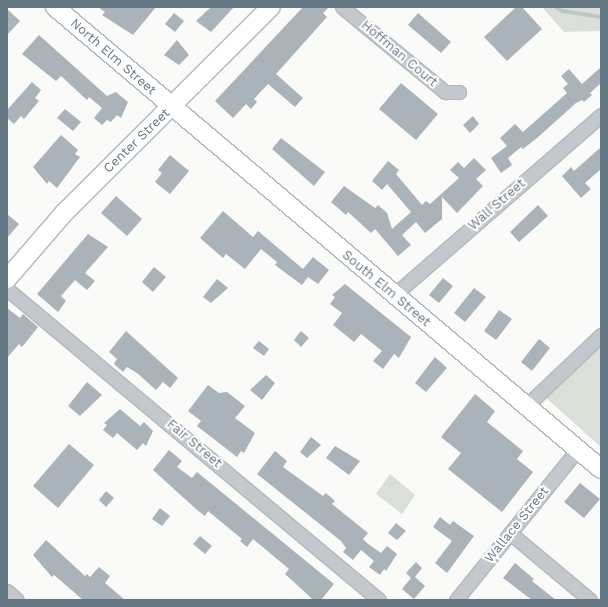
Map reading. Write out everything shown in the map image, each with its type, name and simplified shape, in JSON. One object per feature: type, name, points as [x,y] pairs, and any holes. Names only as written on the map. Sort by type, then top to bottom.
[{"type":"main road","name":"North Elm Street","points":[[56,7],[171,108]]},
{"type":"main road","name":"Center Street","points":[[7,279],[64,213],[271,7]]},
{"type":"main road","name":"South Elm Street","points":[[171,108],[601,469]]},
{"type":"street","name":"Hoffman Court","points":[[342,7],[445,92],[459,92]]},
{"type":"street","name":"Wall Street","points":[[394,296],[601,115]]},
{"type":"street","name":"Fair Street","points":[[7,289],[379,600]]},
{"type":"street","points":[[526,406],[601,335]]},
{"type":"street","name":"Wallace Street","points":[[456,600],[577,450]]},
{"type":"street","points":[[510,532],[590,600]]},
{"type":"street","points":[[7,591],[17,600]]},
{"type":"shaded area","points":[[542,7],[601,7],[601,31],[564,32]]},
{"type":"shaded area","points":[[601,345],[601,447],[544,396]]},
{"type":"shaded area","points":[[390,474],[415,495],[402,514],[376,494]]},
{"type":"building","points":[[98,7],[156,7],[133,35],[102,15],[105,12]]},
{"type":"building","points":[[211,7],[234,7],[211,32],[196,21]]},
{"type":"building","points":[[303,7],[329,7],[323,13],[327,17],[276,74],[303,98],[295,107],[268,84],[254,99],[257,102],[251,109],[246,104],[233,118],[215,101]]},
{"type":"building","points":[[516,7],[522,7],[542,29],[507,61],[484,37]]},
{"type":"building","points":[[7,9],[20,21],[7,35]]},
{"type":"building","points":[[174,13],[184,21],[175,32],[165,24]]},
{"type":"building","points":[[418,13],[451,42],[441,53],[408,25]]},
{"type":"building","points":[[39,35],[107,96],[116,92],[128,102],[121,118],[117,115],[111,122],[107,120],[102,125],[94,118],[102,108],[89,97],[87,100],[61,76],[56,81],[22,54]]},
{"type":"building","points":[[177,40],[189,55],[179,65],[164,55]]},
{"type":"building","points":[[601,67],[601,83],[590,93],[592,95],[584,102],[582,100],[576,103],[537,138],[523,149],[521,147],[508,158],[512,165],[501,173],[491,158],[507,146],[500,138],[515,124],[523,132],[567,93],[563,88],[568,84],[561,76],[569,69],[582,84]]},
{"type":"building","points":[[32,82],[41,90],[35,98],[39,101],[24,119],[21,116],[14,124],[7,118],[7,110]]},
{"type":"building","points":[[401,83],[438,114],[416,140],[379,109]]},
{"type":"building","points":[[65,109],[81,122],[73,131],[57,118]]},
{"type":"building","points":[[473,116],[479,124],[470,133],[463,125]]},
{"type":"building","points":[[61,135],[78,150],[75,154],[80,157],[57,188],[49,181],[47,184],[33,167]]},
{"type":"building","points":[[281,138],[325,172],[314,186],[272,149]]},
{"type":"building","points":[[601,147],[601,169],[585,183],[591,189],[581,198],[562,176],[571,167],[574,171]]},
{"type":"building","points":[[170,155],[189,171],[170,194],[155,182],[162,173],[158,170]]},
{"type":"building","points":[[474,158],[486,170],[476,179],[483,186],[457,213],[442,197],[442,219],[425,233],[416,222],[402,235],[411,245],[398,256],[375,229],[371,233],[348,212],[346,215],[331,202],[344,186],[375,208],[378,205],[387,213],[392,229],[411,212],[387,184],[382,190],[372,181],[388,161],[399,170],[396,174],[422,205],[426,201],[430,204],[459,178],[450,170],[458,162],[464,168]]},
{"type":"building","points":[[116,196],[142,219],[127,236],[101,213]]},
{"type":"building","points":[[538,205],[548,216],[519,242],[510,232]]},
{"type":"building","points":[[223,211],[253,237],[258,231],[303,269],[313,257],[329,270],[318,284],[308,277],[302,285],[275,265],[277,262],[261,249],[245,269],[226,254],[223,258],[200,238]]},
{"type":"building","points":[[7,214],[19,224],[7,238]]},
{"type":"building","points":[[88,234],[108,247],[85,273],[95,281],[87,290],[75,280],[61,296],[66,301],[58,312],[37,294]]},
{"type":"building","points":[[154,267],[166,277],[153,292],[142,282]]},
{"type":"building","points":[[443,278],[453,286],[439,303],[429,295]]},
{"type":"building","points":[[217,279],[228,288],[211,303],[203,297]]},
{"type":"building","points":[[345,284],[411,337],[399,358],[394,354],[383,369],[373,361],[382,351],[361,334],[354,342],[333,325],[342,313],[330,304],[335,297],[332,295]]},
{"type":"building","points":[[474,288],[486,297],[465,322],[454,313]]},
{"type":"building","points":[[7,308],[20,318],[23,314],[38,327],[22,347],[19,344],[7,358]]},
{"type":"building","points":[[499,310],[512,319],[496,340],[484,331]]},
{"type":"building","points":[[126,331],[178,378],[170,388],[163,382],[156,390],[137,373],[127,367],[123,372],[114,364],[117,359],[109,352]]},
{"type":"building","points":[[301,331],[309,338],[301,347],[294,340]]},
{"type":"building","points":[[539,339],[550,348],[532,371],[521,362]]},
{"type":"building","points":[[259,341],[269,349],[264,356],[253,348]]},
{"type":"building","points":[[435,357],[447,368],[426,392],[415,383]]},
{"type":"building","points":[[266,375],[275,383],[262,400],[250,390]]},
{"type":"building","points":[[87,382],[102,395],[80,416],[68,406]]},
{"type":"building","points":[[208,385],[219,393],[227,392],[245,406],[235,418],[255,433],[244,453],[241,451],[237,457],[197,426],[201,421],[188,411]]},
{"type":"building","points":[[475,394],[495,411],[487,422],[523,451],[517,459],[533,472],[502,512],[448,469],[461,453],[441,437]]},
{"type":"building","points":[[120,409],[140,426],[144,422],[153,431],[146,446],[143,443],[137,450],[117,433],[113,438],[103,430],[107,425],[104,423]]},
{"type":"building","points":[[311,437],[321,445],[307,458],[300,452]]},
{"type":"building","points":[[69,444],[94,465],[58,508],[33,486]]},
{"type":"building","points":[[335,446],[360,461],[349,475],[326,458]]},
{"type":"building","points":[[169,450],[182,461],[177,467],[192,478],[197,472],[334,584],[321,600],[313,600],[285,574],[289,569],[253,539],[247,547],[240,541],[242,539],[208,511],[205,516],[153,470]]},
{"type":"building","points":[[275,451],[287,461],[283,467],[323,496],[326,493],[335,501],[332,504],[368,533],[363,539],[367,543],[381,553],[387,546],[397,554],[386,571],[384,569],[380,575],[369,567],[374,561],[361,550],[353,560],[343,552],[346,548],[341,541],[257,474]]},
{"type":"building","points":[[580,483],[600,499],[584,518],[564,502]]},
{"type":"building","points":[[106,491],[114,498],[106,507],[99,500]]},
{"type":"building","points":[[160,508],[170,516],[162,526],[152,519]]},
{"type":"building","points":[[440,517],[450,525],[453,521],[474,536],[447,573],[435,563],[452,541],[433,527]]},
{"type":"building","points":[[396,523],[406,531],[397,540],[388,533]]},
{"type":"building","points":[[200,536],[212,546],[205,554],[193,544]]},
{"type":"building","points":[[46,540],[85,576],[87,574],[90,577],[99,567],[110,576],[105,583],[125,600],[83,600],[54,575],[52,577],[33,555]]},
{"type":"building","points":[[416,562],[422,568],[415,577],[425,586],[414,599],[402,589],[411,578],[406,573]]},
{"type":"building","points":[[515,563],[534,579],[532,581],[556,600],[532,600],[503,578]]},
{"type":"waterway","points":[[556,7],[563,11],[601,17]]}]
